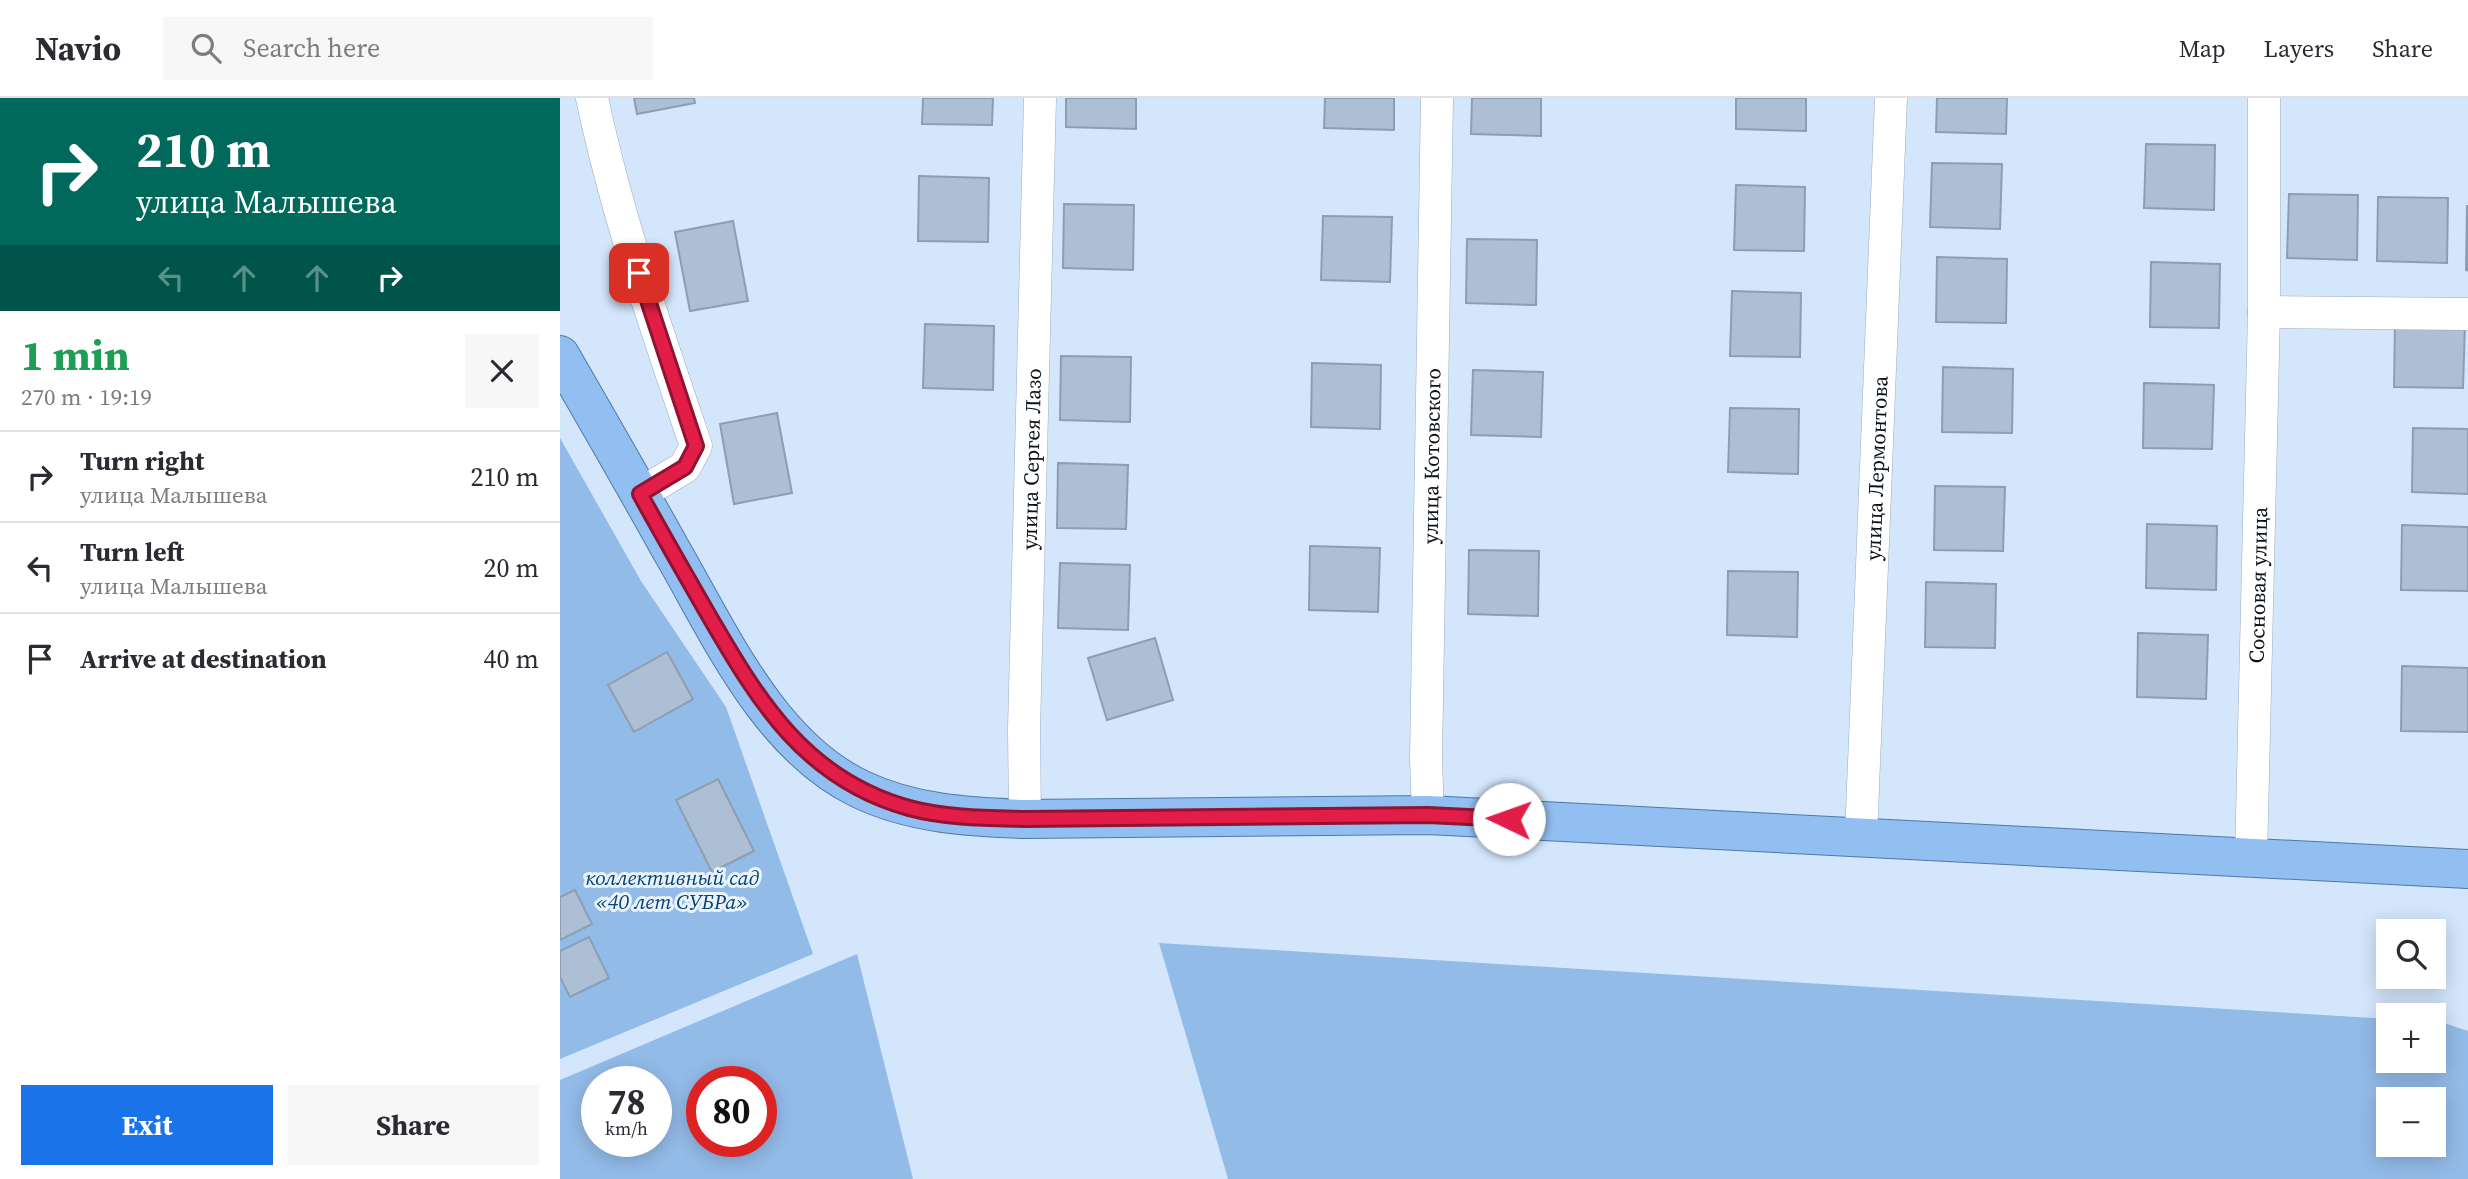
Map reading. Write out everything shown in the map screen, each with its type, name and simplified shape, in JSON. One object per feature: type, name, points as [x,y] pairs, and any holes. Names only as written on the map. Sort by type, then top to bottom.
[{"type":"highway","points":[[560,355],[739,668],[785,732],[820,764],[860,789],[909,808],[968,817],[1025,819],[1428,815],[2468,869]]},
{"type":"street","points":[[592,98],[602,145],[654,325],[696,446],[685,467],[646,505]]},
{"type":"street","name":"улица Сергея Лазо","points":[[1025,819],[1024,729],[1040,98]]},
{"type":"street","name":"улица Котовского","points":[[1428,815],[1426,744],[1437,98]]},
{"type":"street","name":"улица Лермонтова","points":[[1861,837],[1891,98]]},
{"type":"street","name":"Сосновая улица","points":[[2251,858],[2264,312],[2264,98]]},
{"type":"street","points":[[2264,312],[2468,314]]},
{"type":"green space","name":"коллективный сад «40 лет СУБРа»","points":[[560,438],[641,581],[726,707],[813,954],[560,1059]]},
{"type":"green space","points":[[1159,943],[2376,1018],[2376,1073],[2446,1073],[2446,1024],[2468,1031],[2468,1179],[1228,1179]]},
{"type":"green space","points":[[857,954],[913,1179],[560,1179],[560,1080],[581,1071],[581,1157],[672,1157],[672,1066],[593,1066]]},
{"type":"building","points":[[634,98],[694,98],[695,103],[637,114]]},
{"type":"building","points":[[923,98],[993,98],[992,125],[922,124]]},
{"type":"building","points":[[1066,98],[1136,98],[1136,129],[1066,127]]},
{"type":"building","points":[[1325,98],[1394,98],[1394,130],[1324,128]]},
{"type":"building","points":[[1472,98],[1541,98],[1541,136],[1471,134]]},
{"type":"building","points":[[1736,98],[1806,98],[1806,131],[1736,129]]},
{"type":"building","points":[[1937,98],[2007,98],[2006,134],[1936,132]]},
{"type":"building","points":[[2146,144],[2215,145],[2214,210],[2144,208]]},
{"type":"building","points":[[1932,163],[2002,164],[2000,229],[1930,227]]},
{"type":"building","points":[[919,176],[989,178],[988,242],[918,241]]},
{"type":"building","points":[[1736,185],[1805,187],[1804,251],[1734,250]]},
{"type":"building","points":[[2289,194],[2358,195],[2357,260],[2287,258]]},
{"type":"building","points":[[2378,197],[2448,198],[2447,263],[2377,261]]},
{"type":"building","points":[[1064,204],[1134,205],[1133,270],[1063,268]]},
{"type":"building","points":[[2468,206],[2468,271],[2466,270]]},
{"type":"building","points":[[1323,216],[1392,217],[1390,282],[1321,280]]},
{"type":"building","points":[[733,221],[748,301],[690,311],[675,232]]},
{"type":"building","points":[[1467,239],[1537,240],[1536,305],[1466,303]]},
{"type":"building","points":[[1937,257],[2007,259],[2006,323],[1936,322]]},
{"type":"building","points":[[2151,262],[2220,264],[2219,328],[2150,327]]},
{"type":"building","points":[[1732,291],[1801,293],[1800,357],[1730,356]]},
{"type":"building","points":[[2395,322],[2465,324],[2463,388],[2394,387]]},
{"type":"building","points":[[925,324],[994,326],[993,390],[923,388]]},
{"type":"building","points":[[1061,356],[1131,357],[1130,422],[1060,420]]},
{"type":"building","points":[[1312,363],[1381,365],[1380,429],[1311,427]]},
{"type":"building","points":[[1943,367],[2013,369],[2012,433],[1942,432]]},
{"type":"building","points":[[1473,370],[1543,372],[1541,437],[1471,435]]},
{"type":"building","points":[[2144,383],[2214,385],[2212,449],[2143,448]]},
{"type":"building","points":[[1730,408],[1799,409],[1798,474],[1728,472]]},
{"type":"building","points":[[777,413],[792,493],[734,504],[720,424]]},
{"type":"building","points":[[2413,428],[2468,429],[2468,494],[2412,492]]},
{"type":"building","points":[[1058,463],[1128,465],[1126,529],[1057,528]]},
{"type":"building","points":[[1935,486],[2005,487],[2003,551],[1934,550]]},
{"type":"building","points":[[2147,524],[2217,526],[2216,590],[2146,588]]},
{"type":"building","points":[[2402,525],[2468,527],[2468,591],[2401,590]]},
{"type":"building","points":[[1310,546],[1380,548],[1378,612],[1309,610]]},
{"type":"building","points":[[1469,550],[1539,551],[1538,616],[1468,614]]},
{"type":"building","points":[[1060,563],[1130,565],[1128,630],[1058,628]]},
{"type":"building","points":[[1728,571],[1798,572],[1797,637],[1727,635]]},
{"type":"building","points":[[1926,582],[1996,584],[1995,648],[1925,647]]},
{"type":"building","points":[[2138,633],[2208,635],[2206,699],[2137,697]]},
{"type":"building","points":[[1155,638],[1173,700],[1107,720],[1088,658]]},
{"type":"building","points":[[667,652],[693,699],[634,732],[608,685]]},
{"type":"building","points":[[2402,666],[2468,668],[2468,732],[2401,731]]},
{"type":"building","points":[[718,779],[754,851],[712,872],[676,800]]},
{"type":"building","points":[[575,890],[592,924],[560,940],[560,897]]},
{"type":"building","points":[[589,937],[609,978],[570,997],[560,977],[560,951]]},
{"type":"route","points":[[639,273],[696,446],[685,467],[640,494],[739,668],[785,732],[820,764],[860,789],[909,808],[968,817],[1324,818],[1428,815],[1509,819]]}]
